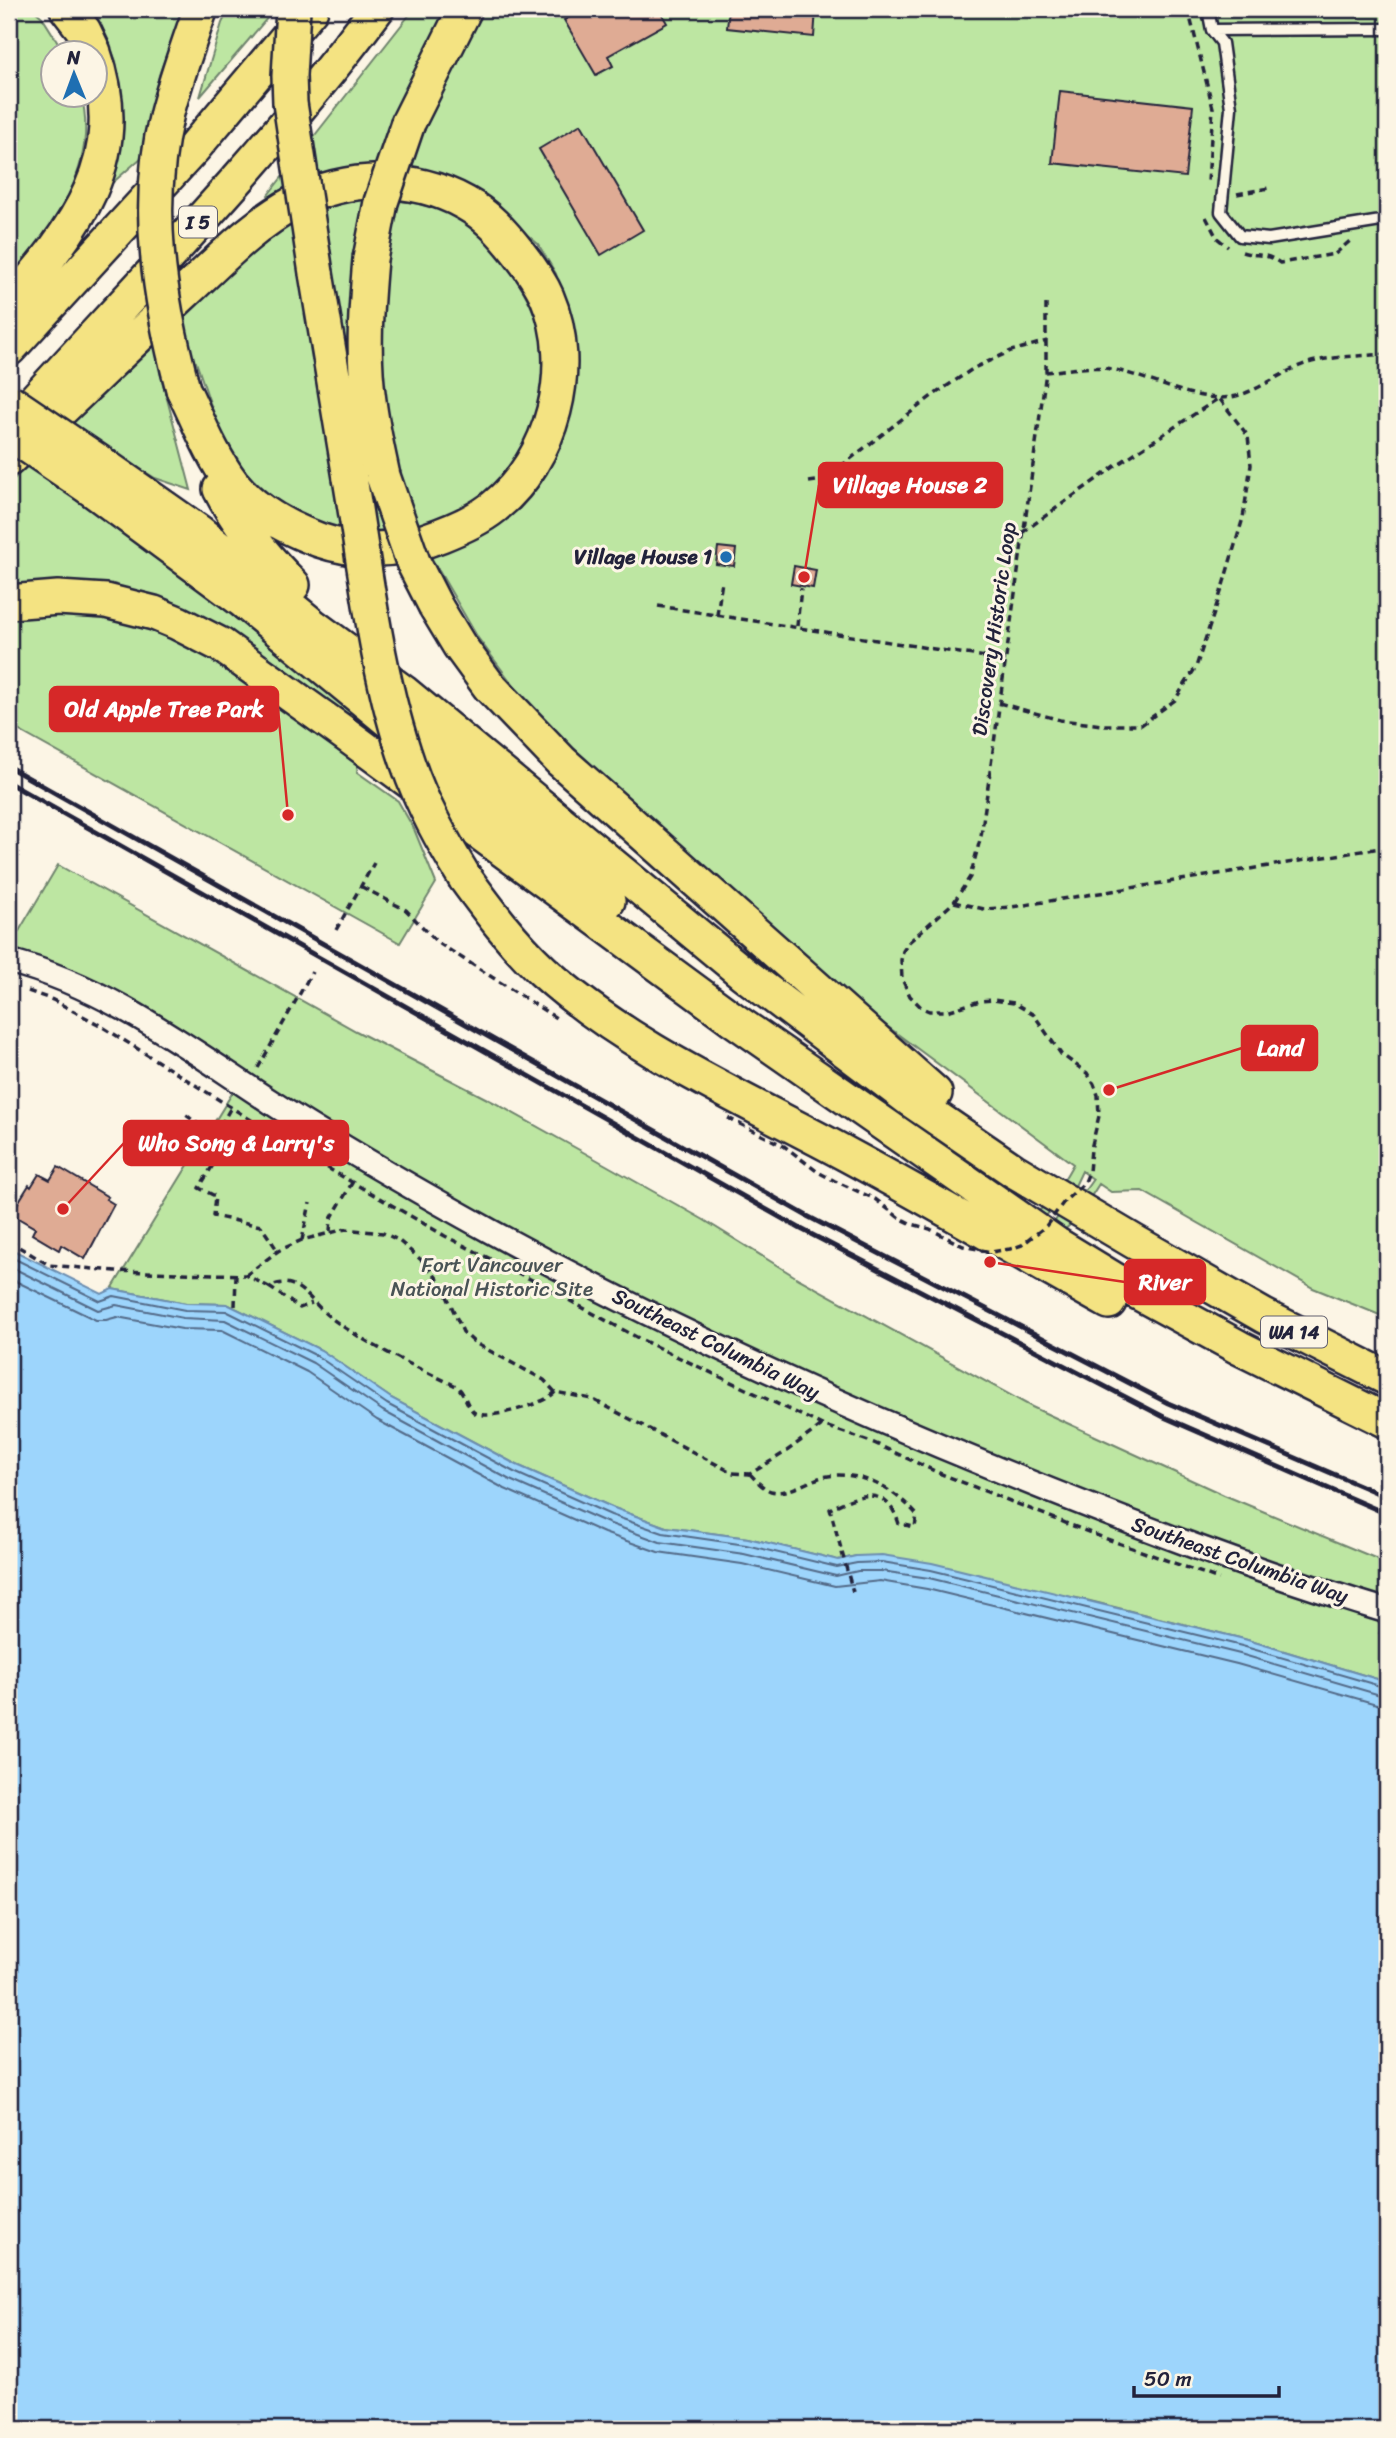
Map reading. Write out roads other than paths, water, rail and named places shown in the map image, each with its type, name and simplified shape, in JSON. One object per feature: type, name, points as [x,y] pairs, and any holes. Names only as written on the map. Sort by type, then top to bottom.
[{"type":"highway","points":[[67,9],[87,38]]},
{"type":"highway","points":[[293,9],[290,103],[383,668],[398,734],[433,823],[465,878],[500,926],[543,971],[587,1006],[635,1038],[1230,1367],[1324,1413],[1387,1432]]},
{"type":"highway","name":"I 5","points":[[9,349],[193,149],[310,9]]},
{"type":"highway","name":"I 5","points":[[9,428],[247,166],[377,9]]},
{"type":"highway","points":[[464,9],[408,123],[381,202],[370,259],[365,308],[368,401],[383,477],[413,562],[459,645],[489,686],[561,761],[917,1079],[1070,1202]]},
{"type":"highway","points":[[201,10],[166,115],[158,169],[156,222],[159,284],[168,333],[183,389],[210,469],[228,506],[268,561],[403,692]]},
{"type":"highway","points":[[9,305],[71,230],[87,202],[104,152],[107,108]]},
{"type":"highway","points":[[9,459],[219,260],[262,223],[311,195],[344,185],[381,181],[415,185],[448,195],[480,212],[504,234],[531,269],[547,297],[556,329],[559,358],[555,412],[544,441],[526,474],[494,508],[457,529],[420,544],[380,550],[339,547],[300,533],[264,514],[233,483],[212,449],[183,389]]},
{"type":"highway","points":[[9,401],[243,601],[742,1010],[822,1079]]},
{"type":"highway","points":[[9,433],[199,532],[312,625],[403,692],[743,973],[843,1051],[967,1140],[1070,1202]]},
{"type":"highway","points":[[9,602],[58,598],[118,604],[154,613],[222,645],[734,1020],[822,1079],[996,1204],[1115,1280],[1240,1348],[1387,1421]]},
{"type":"highway","name":"WA 14","points":[[1070,1202],[1254,1310],[1387,1378]]},
{"type":"street","name":"Southeast Columbia Way","points":[[9,961],[64,978],[129,1011],[356,1154],[490,1231],[713,1345],[853,1409],[1082,1503],[1228,1557],[1387,1611]]},
{"type":"lane","points":[[1208,9],[1212,30],[1222,43],[1231,108],[1221,212],[1240,236],[1269,239],[1387,220]]},
{"type":"lane","points":[[1212,30],[1387,29]]},
{"type":"water","points":[[9,1248],[102,1294],[112,1289],[186,1303],[227,1304],[321,1350],[391,1398],[517,1465],[614,1508],[666,1527],[748,1538],[838,1560],[882,1555],[932,1563],[1244,1639],[1387,1682],[1387,2429],[9,2429]]},
{"type":"railway","points":[[9,767],[807,1216],[1168,1403],[1387,1497]]},
{"type":"railway","points":[[9,783],[801,1229],[1164,1417],[1387,1514]]},
{"type":"place","name":"Village House 1","points":[[726,557]]},
{"type":"place","name":"Village House 2","points":[[804,577]]},
{"type":"place","name":"Old Apple Tree Park","points":[[288,815]]},
{"type":"place","name":"Land","points":[[1109,1090]]},
{"type":"place","name":"Who Song & Larry's","points":[[63,1209]]},
{"type":"place","name":"River","points":[[990,1262]]},
{"type":"park label","name":"Fort Vancouver National Historic Site","points":[[492,1277]]}]
